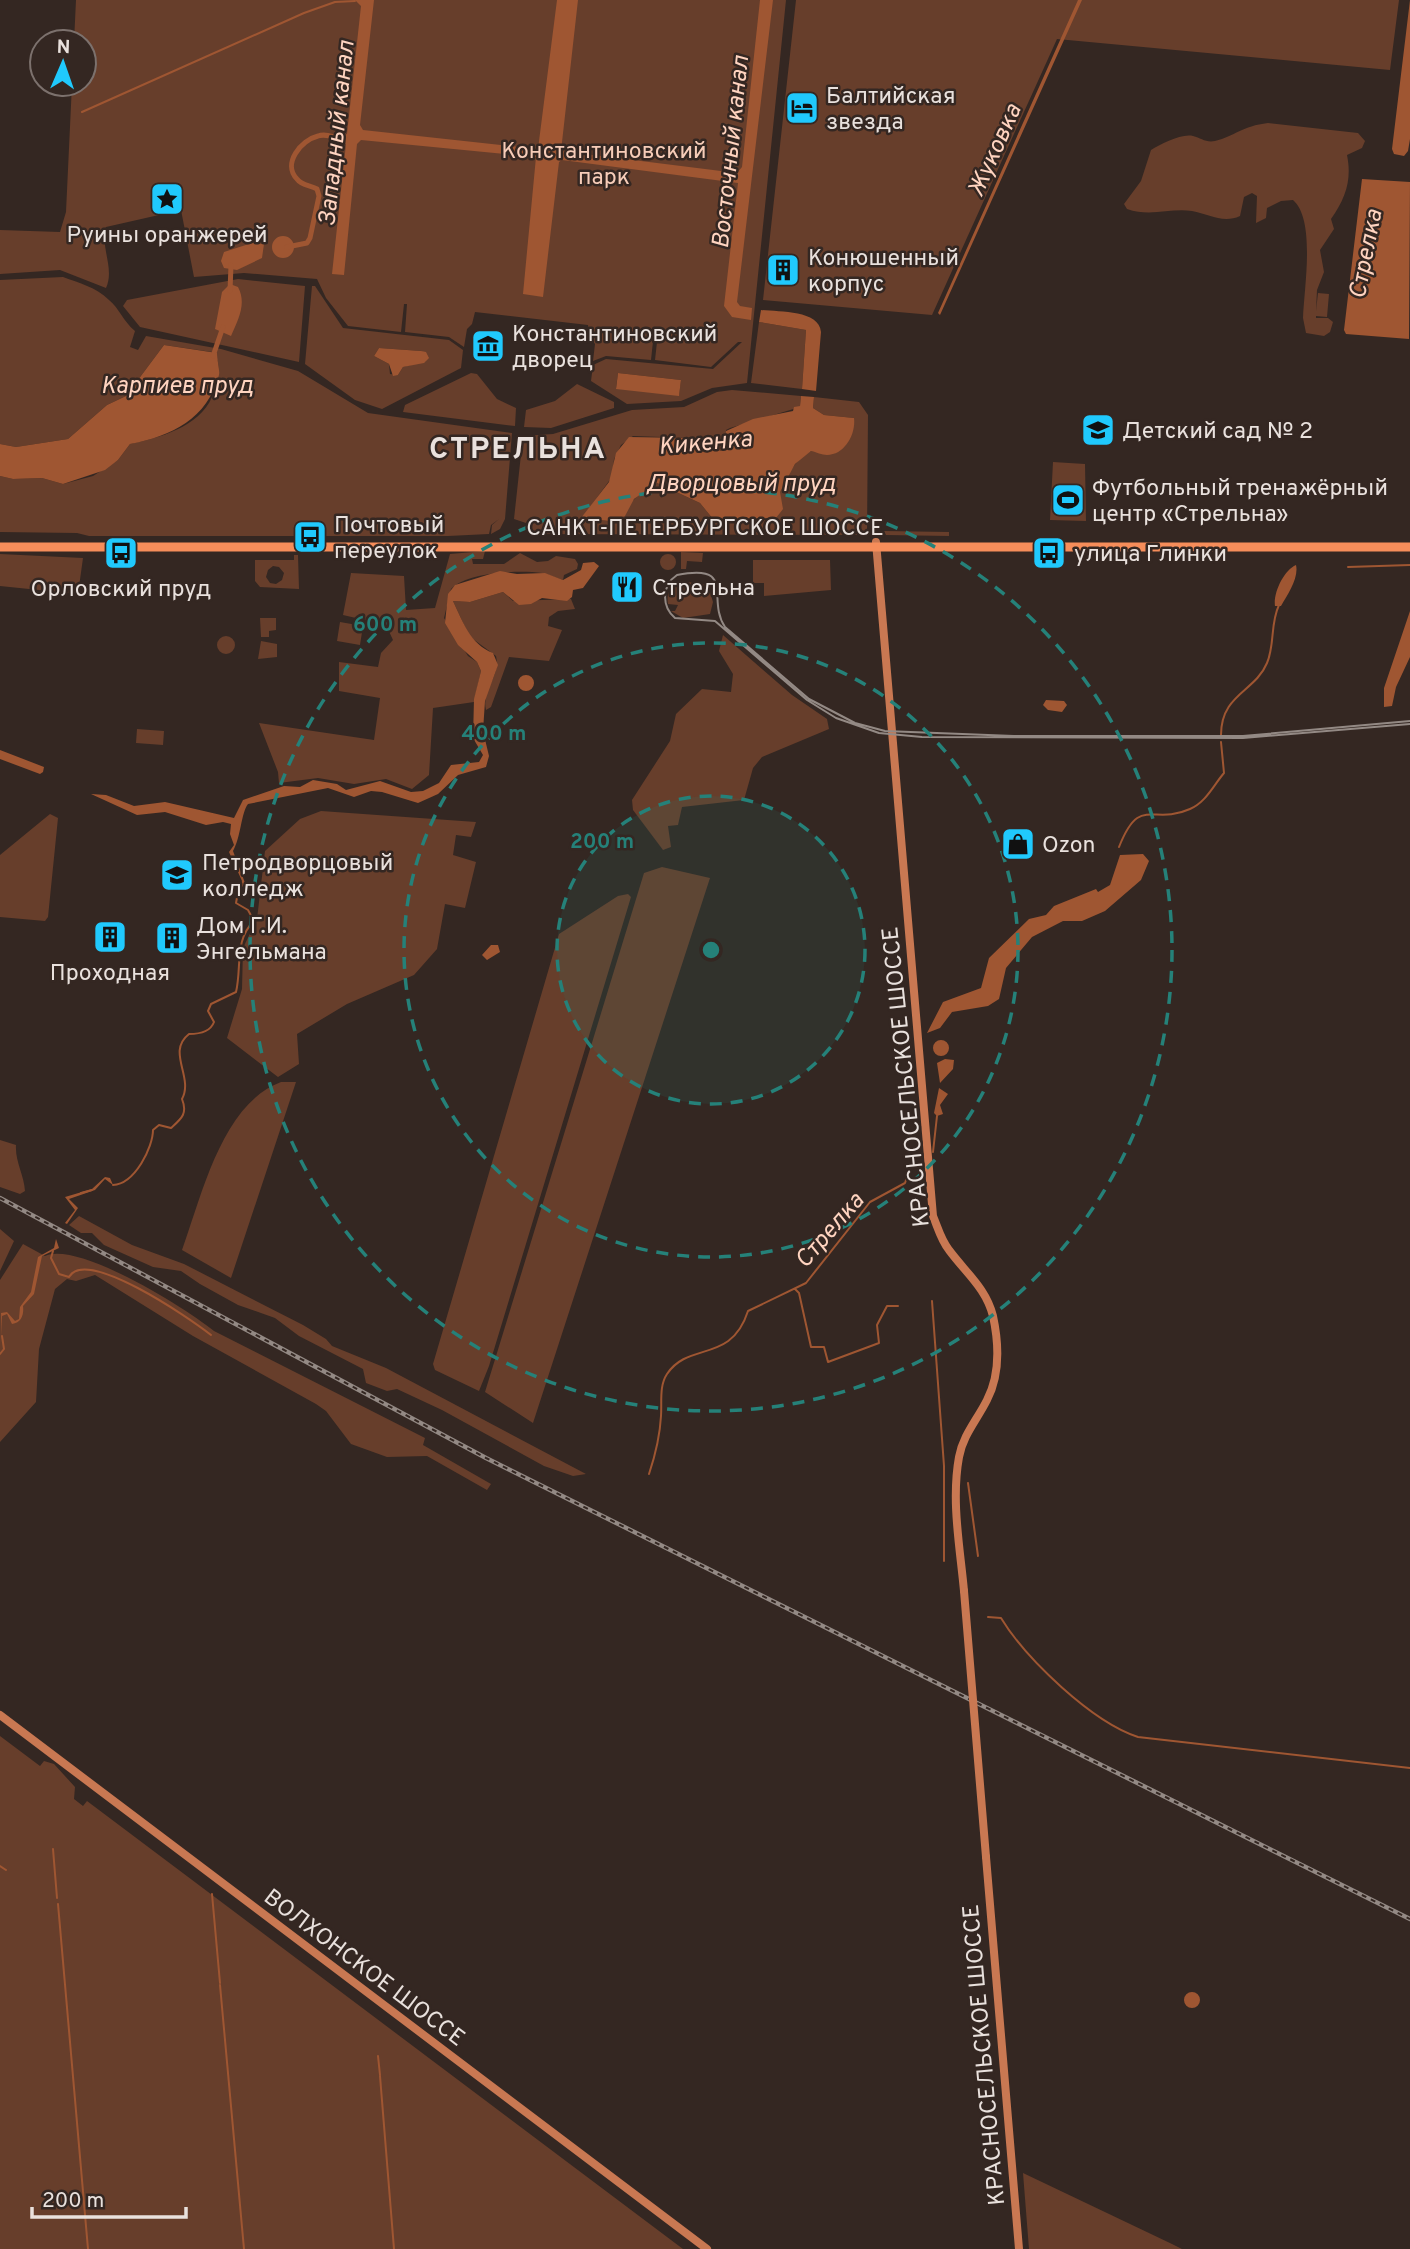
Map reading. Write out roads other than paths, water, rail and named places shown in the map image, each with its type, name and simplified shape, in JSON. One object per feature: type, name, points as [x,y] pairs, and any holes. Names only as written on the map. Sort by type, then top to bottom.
[{"type":"main road","name":"САНКТ-ПЕТЕРБУРГСКОЕ ШОССЕ","points":[[0,541],[1410,545]]},
{"type":"main road","name":"САНКТ-ПЕТЕРБУРГСКОЕ ШОССЕ","points":[[0,547],[876,544]]},
{"type":"main road","name":"КРАСНОСЕЛЬСКОЕ ШОССЕ","points":[[876,544],[933,1216],[949,1250],[975,1279],[987,1299],[997,1343],[995,1381],[986,1402],[964,1438],[957,1475],[962,1577],[1019,2249]]},
{"type":"main road","name":"ВОЛХОНСКОЕ ШОССЕ","points":[[0,1715],[707,2249]]},
{"type":"water","points":[[355,0],[374,0],[360,125],[363,130],[538,149],[557,0],[578,0],[561,151],[737,173],[742,167],[760,0],[773,0],[737,302],[740,306],[752,308],[751,320],[732,317],[724,306],[738,183],[562,160],[559,162],[543,297],[523,294],[536,157],[361,140],[357,144],[344,275],[332,274],[346,144],[339,140],[339,137],[347,134],[361,6]]},
{"type":"water","points":[[1078,0],[1082,0],[940,315],[938,313]]},
{"type":"water","points":[[1410,0],[1410,139],[1408,151],[1404,156],[1394,154],[1392,149]]},
{"type":"water","points":[[1362,179],[1410,182],[1409,339],[1346,334],[1344,330]]},
{"type":"water","points":[[283,236],[291,239],[294,247],[291,255],[283,258],[275,255],[272,247],[275,239]]},
{"type":"water","points":[[252,243],[264,244],[262,258],[237,270],[224,268],[221,261],[224,252]]},
{"type":"water","points":[[230,284],[238,287],[242,300],[241,312],[231,336],[215,329],[222,292]]},
{"type":"water","points":[[761,310],[806,316],[819,325],[821,332],[816,391],[802,389],[806,330],[759,322]]},
{"type":"water","name":"Карпиев пруд","points":[[164,345],[217,353],[219,373],[213,390],[197,414],[186,423],[160,436],[130,444],[118,460],[105,470],[63,484],[42,478],[13,479],[0,476],[0,444],[16,447],[68,439],[107,405],[126,396]]},
{"type":"water","points":[[379,348],[426,352],[429,358],[424,363],[403,367],[398,375],[393,376],[389,364],[374,356]]},
{"type":"water","points":[[618,373],[681,380],[679,396],[616,389]]},
{"type":"water","name":"Дворцовый пруд","points":[[801,396],[814,397],[813,408],[824,415],[854,418],[853,431],[844,448],[839,451],[827,455],[811,451],[795,464],[780,492],[783,509],[776,518],[713,519],[700,503],[657,483],[634,499],[625,516],[609,521],[581,518],[609,482],[616,453],[629,437],[690,438],[721,451],[726,445],[726,431],[753,419],[793,411],[794,407],[800,406]]},
{"type":"water","points":[[594,562],[599,566],[583,588],[573,590],[572,597],[567,601],[542,598],[531,604],[519,605],[503,592],[470,602],[453,601],[468,632],[478,644],[493,653],[498,665],[485,701],[483,731],[489,756],[486,767],[458,775],[438,794],[418,803],[382,792],[371,791],[354,797],[328,788],[248,804],[233,851],[245,883],[238,893],[242,881],[229,852],[234,845],[230,834],[231,824],[223,822],[206,825],[165,812],[137,815],[91,794],[106,795],[134,806],[165,802],[234,818],[243,800],[284,786],[300,787],[313,780],[337,784],[346,790],[380,781],[411,792],[423,791],[439,783],[451,765],[479,762],[483,755],[473,738],[474,699],[481,671],[477,662],[458,645],[445,623],[448,594],[455,585],[500,571],[517,574],[545,573],[563,580],[581,570],[583,563]]},
{"type":"water","points":[[1296,565],[1296,575],[1290,591],[1281,606],[1275,606],[1280,582]]},
{"type":"water","points":[[1410,611],[1410,657],[1396,687],[1392,706],[1384,707],[1384,688]]},
{"type":"water","points":[[526,675],[532,677],[532,689],[526,691],[520,689],[518,683],[520,677]]},
{"type":"water","points":[[1046,700],[1064,701],[1067,705],[1062,712],[1048,710],[1043,705]]},
{"type":"water","points":[[0,750],[44,767],[43,772],[40,774],[0,759]]},
{"type":"water","points":[[1143,854],[1149,861],[1141,880],[1105,911],[1082,921],[1063,921],[1032,937],[1006,968],[999,999],[988,1006],[952,1012],[940,1028],[927,1033],[943,1002],[981,988],[989,958],[1029,919],[1046,915],[1054,906],[1096,889],[1098,892],[1110,885],[1120,855]]},
{"type":"water","points":[[491,945],[498,945],[500,952],[487,960],[482,955]]},
{"type":"water","points":[[941,1040],[947,1042],[947,1054],[941,1056],[935,1054],[933,1048],[935,1042]]},
{"type":"water","points":[[945,1059],[954,1060],[953,1069],[940,1083],[937,1063]]},
{"type":"water","points":[[939,1088],[948,1094],[940,1105],[943,1114],[937,1116],[934,1113]]},
{"type":"water","points":[[105,1177],[110,1178],[113,1185],[105,1179],[95,1190],[69,1199],[78,1208],[67,1224],[65,1223],[75,1210],[65,1197],[92,1189]]},
{"type":"water","points":[[56,1239],[59,1248],[42,1256],[34,1294],[23,1306],[20,1320],[12,1324],[7,1314],[2,1316],[2,1336],[1,1313],[7,1312],[15,1321],[19,1319],[20,1307],[31,1292],[38,1257],[54,1248]]},
{"type":"water","points":[[1192,1992],[1198,1994],[1198,2006],[1192,2008],[1186,2006],[1184,2000],[1186,1994]]},
{"type":"waterway","points":[[82,112],[304,13],[335,2],[355,1]]},
{"type":"waterway","name":"Западный канал","points":[[287,247],[307,243],[319,196],[317,189],[301,183],[293,173],[296,153],[305,142],[321,135],[346,140]]},
{"type":"waterway","points":[[230,291],[231,265]]},
{"type":"waterway","points":[[213,356],[223,327]]},
{"type":"waterway","points":[[1348,567],[1410,565]]},
{"type":"waterway","name":"Стрелка","points":[[1221,735],[1226,711],[1262,673],[1267,663],[1279,605]]},
{"type":"waterway","points":[[1119,847],[1134,821],[1141,816],[1177,813],[1196,806],[1205,798],[1224,773],[1221,742]]},
{"type":"waterway","name":"Кикенка","points":[[113,1185],[121,1183],[135,1172],[150,1146],[153,1130],[159,1125],[171,1128],[182,1116],[185,1082],[180,1049],[183,1041],[189,1034],[210,1029],[214,1022],[208,1011],[211,1004],[236,992],[241,945],[254,921],[248,910],[236,903],[238,892]]},
{"type":"waterway","name":"Стрелка","points":[[933,1152],[937,1116]]},
{"type":"waterway","name":"Стрелка","points":[[649,1474],[658,1438],[662,1389],[667,1374],[676,1364],[721,1346],[731,1339],[741,1328],[748,1311],[806,1283],[870,1202],[905,1183],[915,1154],[918,1153]]},
{"type":"waterway","name":"Кикенка","points":[[81,1193],[92,1190]]},
{"type":"waterway","points":[[53,1251],[51,1258],[59,1274],[69,1277],[79,1270],[115,1277],[182,1314],[211,1335]]},
{"type":"waterway","points":[[795,1289],[799,1293],[811,1347],[824,1347],[828,1362],[879,1343],[877,1325],[887,1306],[898,1306]]},
{"type":"waterway","points":[[932,1301],[944,1466],[944,1561]]},
{"type":"waterway","name":"Кикенка","points":[[0,1354],[4,1349],[2,1336]]},
{"type":"waterway","points":[[968,1483],[978,1556]]},
{"type":"waterway","points":[[988,1617],[1001,1618],[1026,1652],[1081,1704],[1138,1737],[1410,1768]]},
{"type":"waterway","points":[[53,1849],[57,1898]]},
{"type":"waterway","points":[[0,1866],[6,1870]]},
{"type":"waterway","points":[[212,1894],[220,1983]]},
{"type":"waterway","points":[[58,1904],[88,2249]]},
{"type":"waterway","points":[[220,1985],[244,2249]]},
{"type":"waterway","points":[[378,2056],[380,2075]]},
{"type":"waterway","points":[[380,2076],[394,2249]]},
{"type":"tram line","points":[[1410,721],[1243,736],[1014,736],[885,731],[855,723],[809,699],[725,627],[720,616],[714,579],[707,574],[677,575],[666,590],[667,608],[675,618],[715,621],[807,700],[836,718],[879,733],[922,737],[1243,738],[1410,724]]},
{"type":"railway","points":[[0,1198],[486,1458],[1410,1919]]},
{"type":"place","name":"Балтийская звезда","points":[[802,108]]},
{"type":"place","name":"Руины оранжерей","points":[[167,199]]},
{"type":"place","name":"Конюшенный корпус","points":[[783,270]]},
{"type":"place","name":"Константиновский дворец","points":[[488,346]]},
{"type":"place","name":"Детский сад № 2","points":[[1098,430]]},
{"type":"place","name":"Футбольный тренажёрный центр «Стрельна»","points":[[1068,500]]},
{"type":"place","name":"Почтовый переулок","points":[[310,537]]},
{"type":"place","name":"Орловский пруд","points":[[121,553]]},
{"type":"place","name":"улица Глинки","points":[[1049,553]]},
{"type":"place","name":"Стрельна","points":[[627,587]]},
{"type":"place","name":"Ozon","points":[[1018,844]]},
{"type":"place","name":"Петродворцовый колледж","points":[[177,875]]},
{"type":"place","name":"Проходная","points":[[110,937]]},
{"type":"place","name":"Дом Г.И. Энгельмана","points":[[172,938]]},
{"type":"district","name":"СТРЕЛЬНА","points":[[518,448]]},
{"type":"park label","name":"Константиновский парк","points":[[604,163]]},
{"type":"water label","name":"Жуковка","points":[[994,150]]},
{"type":"water label","name":"Восточный канал","points":[[730,152]]}]
